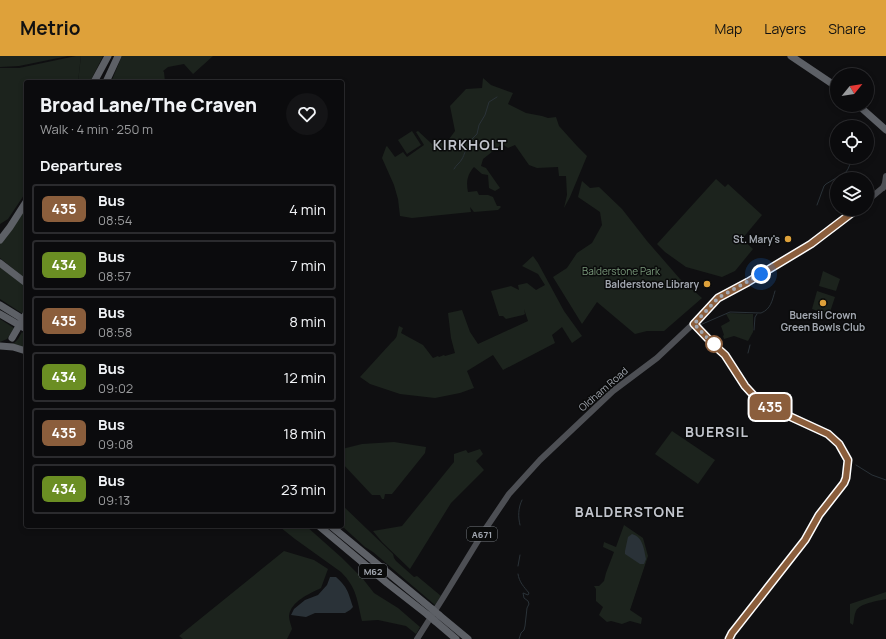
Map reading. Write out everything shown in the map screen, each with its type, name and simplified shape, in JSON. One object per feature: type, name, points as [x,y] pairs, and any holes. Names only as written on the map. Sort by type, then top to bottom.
[{"type":"highway","points":[[95,80],[108,56]]},
{"type":"highway","points":[[107,80],[118,56]]},
{"type":"highway","points":[[791,56],[830,82]]},
{"type":"highway","points":[[798,56],[830,77]]},
{"type":"highway","points":[[866,112],[886,130]]},
{"type":"highway","points":[[872,112],[886,123]]},
{"type":"highway","points":[[0,240],[24,205]]},
{"type":"highway","points":[[0,263],[24,281]]},
{"type":"highway","points":[[0,305],[24,320]]},
{"type":"highway","points":[[0,314],[24,328]]},
{"type":"highway","points":[[0,346],[7,343],[12,338],[24,317]]},
{"type":"highway","points":[[0,346],[17,347],[24,350]]},
{"type":"highway","name":"M62","points":[[321,528],[373,571],[430,612]]},
{"type":"highway","name":"M62","points":[[333,528],[437,618],[468,639]]},
{"type":"highway","name":"M62","points":[[437,618],[456,639]]},
{"type":"main road","points":[[874,194],[885,185],[886,176]]},
{"type":"main road","name":"Oldham Road","points":[[417,639],[484,531],[514,488],[540,460],[613,391],[657,358],[694,324],[718,298],[748,282],[811,244],[848,216]]},
{"type":"main road","points":[[694,324],[725,355],[745,386],[756,398],[765,405],[828,434],[839,444],[848,460],[844,483],[819,515],[805,540],[732,633],[729,639]]},
{"type":"green space","points":[[0,56],[68,56],[19,66],[0,67]]},
{"type":"green space","points":[[81,56],[78,80],[24,80],[24,195],[8,219],[0,224],[0,68],[19,68]]},
{"type":"green space","points":[[81,56],[103,56],[91,80],[78,80]]},
{"type":"green space","points":[[122,56],[213,56],[193,74],[184,64],[168,67],[163,71],[165,80],[112,80]]},
{"type":"green space","points":[[483,78],[491,85],[513,93],[508,104],[526,113],[548,118],[556,117],[559,126],[587,156],[564,208],[567,195],[566,176],[559,176],[558,167],[537,168],[529,165],[515,145],[508,148],[502,144],[483,159],[481,166],[486,168],[500,188],[495,191],[489,188],[488,175],[482,174],[474,167],[468,176],[467,182],[468,192],[477,191],[479,195],[488,195],[493,197],[497,206],[501,207],[498,210],[474,212],[470,207],[471,212],[412,218],[400,216],[398,199],[394,185],[382,158],[386,147],[387,146],[395,157],[403,152],[407,157],[424,145],[416,132],[418,131],[432,144],[447,142],[455,131],[450,106],[466,89],[482,88]]},
{"type":"green space","points":[[412,131],[421,145],[407,154],[398,140]]},
{"type":"green space","points":[[716,179],[725,187],[728,184],[762,215],[742,239],[753,249],[735,271],[722,277],[686,267],[665,252],[657,244]]},
{"type":"green space","name":"Balderstone Park","points":[[582,181],[590,188],[599,187],[622,209],[680,279],[702,298],[664,331],[647,331],[635,334],[597,302],[582,324],[553,277],[567,268],[577,253],[592,243],[602,225],[600,212],[578,197]]},
{"type":"green space","points":[[24,209],[24,277],[0,258],[0,243],[6,238]]},
{"type":"green space","points":[[533,256],[564,311],[582,336],[572,343],[562,327],[552,335],[555,343],[503,370],[493,355],[467,371],[474,388],[460,393],[435,398],[400,394],[370,384],[360,377],[395,339],[399,326],[403,328],[401,333],[423,345],[433,358],[455,353],[451,338],[448,313],[462,310],[470,332],[478,344],[528,321],[524,309],[525,314],[523,315],[506,319],[503,316],[499,316],[491,291],[511,286],[519,290],[518,285],[527,283],[536,290],[545,285],[538,274],[522,266]]},
{"type":"green space","points":[[0,267],[24,285],[24,313],[23,314],[0,299]]},
{"type":"green space","name":"Buersil Crown Green Bowls Club","points":[[823,271],[840,279],[836,291],[819,286]]},
{"type":"green space","name":"Buersil Crown Green Bowls Club","points":[[817,291],[835,297],[829,315],[812,309]]},
{"type":"green space","points":[[726,314],[753,314],[753,332],[748,341],[734,336],[724,339],[721,326],[730,321]]},
{"type":"green space","points":[[0,319],[14,328],[7,339],[0,342]]},
{"type":"green space","points":[[22,332],[24,334],[24,349],[12,345]]},
{"type":"green space","points":[[672,431],[715,460],[698,484],[655,454]]},
{"type":"green space","points":[[394,442],[426,447],[425,453],[392,494],[385,494],[384,499],[382,499],[380,495],[372,495],[344,465],[344,448],[362,444]]},
{"type":"green space","points":[[480,449],[483,454],[476,461],[484,470],[451,503],[410,569],[382,542],[373,531],[402,526],[454,462],[454,454],[466,450],[468,453]]},
{"type":"green space","points":[[344,507],[393,554],[396,561],[414,577],[417,576],[441,596],[435,605],[373,552],[365,547],[344,528]]},
{"type":"green space","points":[[624,525],[643,538],[648,556],[630,610],[642,618],[641,624],[630,621],[622,624],[611,621],[607,622],[599,615],[603,607],[596,601],[596,589],[594,586],[599,586],[604,581],[614,552],[603,547],[604,542],[616,547]]},
{"type":"green space","points":[[281,528],[308,528],[342,558],[363,579],[374,593],[398,608],[420,627],[416,634],[406,626],[378,620],[362,621],[356,595],[346,578],[341,572]]},
{"type":"green space","points":[[284,551],[314,560],[328,569],[321,588],[301,599],[290,611],[289,618],[292,629],[287,639],[183,639],[179,636]]},
{"type":"green space","points":[[886,592],[886,599],[858,608],[855,613],[853,625],[850,623],[850,604]]},
{"type":"shaded area","points":[[632,534],[639,538],[645,551],[646,559],[644,564],[640,564],[625,554],[628,537]]},
{"type":"shaded area","points":[[330,577],[336,577],[345,587],[353,607],[350,610],[345,613],[315,613],[306,617],[291,615],[294,609],[305,600],[318,595],[327,585]]},
{"type":"waterway","points":[[454,169],[462,159],[471,140],[477,134],[479,125],[485,115],[489,102],[497,97]]},
{"type":"waterway","points":[[817,205],[824,186],[846,172],[850,164]]},
{"type":"waterway","points":[[700,325],[730,312],[761,313],[769,307],[775,291]]},
{"type":"waterway","points":[[754,330],[755,317],[757,314]]},
{"type":"waterway","points":[[748,353],[750,345]]},
{"type":"waterway","points":[[755,405],[810,429]]},
{"type":"waterway","points":[[856,465],[872,475],[886,480]]},
{"type":"waterway","points":[[520,525],[519,512],[522,500]]},
{"type":"waterway","points":[[518,566],[520,555]]},
{"type":"waterway","points":[[518,574],[521,582],[529,593],[528,595],[523,593],[524,598],[529,604],[527,608],[524,630],[519,639]]},
{"type":"bus line","name":"435","points":[[729,639],[732,633],[805,540],[812,530],[819,515],[844,483],[848,460],[834,438],[765,405],[756,398],[745,386],[725,355],[694,324],[718,298],[748,282],[816,241],[848,216]]},
{"type":"place","name":"St. Mary's","points":[[788,239]]},
{"type":"place","name":"Balderstone Library","points":[[707,284]]},
{"type":"place","name":"Buersil Crown Green Bowls Club","points":[[823,303]]},
{"type":"district","name":"KIRKHOLT","points":[[470,144]]},
{"type":"district","name":"BUERSIL","points":[[717,431]]},
{"type":"district","name":"BALDERSTONE","points":[[630,511]]},
{"type":"route","points":[[714,344],[715,346],[694,324],[718,298],[761,274]]}]
